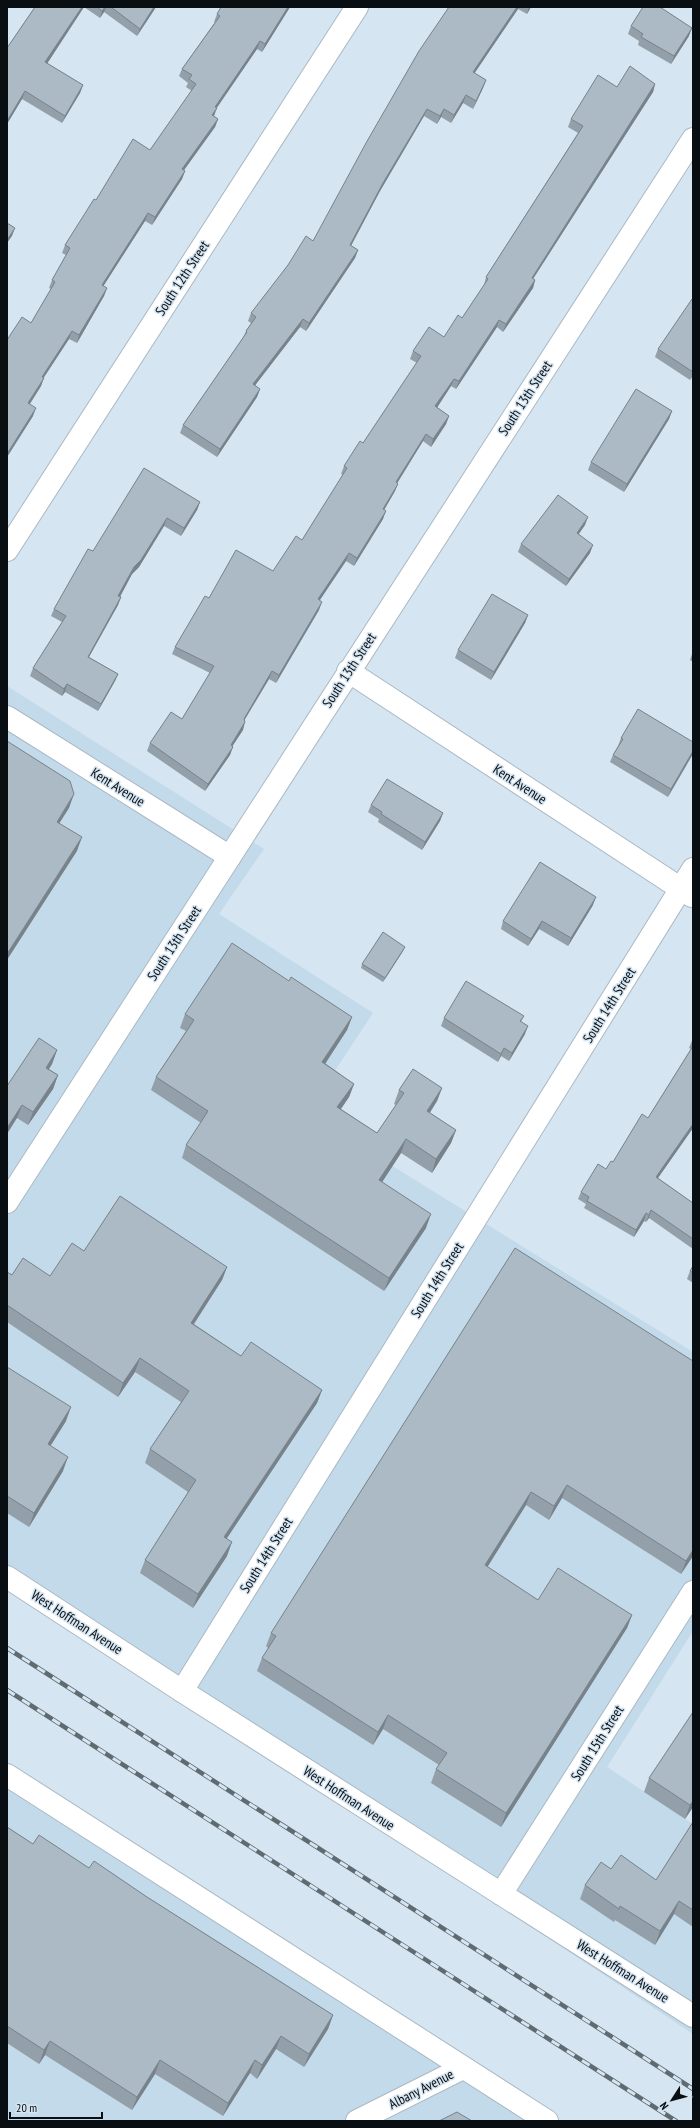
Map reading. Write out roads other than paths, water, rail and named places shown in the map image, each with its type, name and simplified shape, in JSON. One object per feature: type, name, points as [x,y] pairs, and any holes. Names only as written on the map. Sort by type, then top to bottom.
[{"type":"street","name":"South 12th Street","points":[[7,550],[357,7]]},
{"type":"street","name":"South 13th Street","points":[[7,1202],[693,138]]},
{"type":"street","name":"Kent Avenue","points":[[348,671],[687,892]]},
{"type":"street","name":"Kent Avenue","points":[[7,717],[230,857]]},
{"type":"street","name":"South 14th Street","points":[[182,1691],[687,892],[693,869]]},
{"type":"street","name":"West Hoffman Avenue","points":[[7,1577],[182,1691],[693,2016]]},
{"type":"street","name":"South 15th Street","points":[[501,1894],[693,1592]]},
{"type":"street","points":[[7,1775],[547,2121]]},
{"type":"street","name":"Albany Avenue","points":[[357,2121],[463,2068]]},
{"type":"railway","points":[[7,1648],[693,2089]]},
{"type":"railway","points":[[7,1690],[676,2121]]}]
